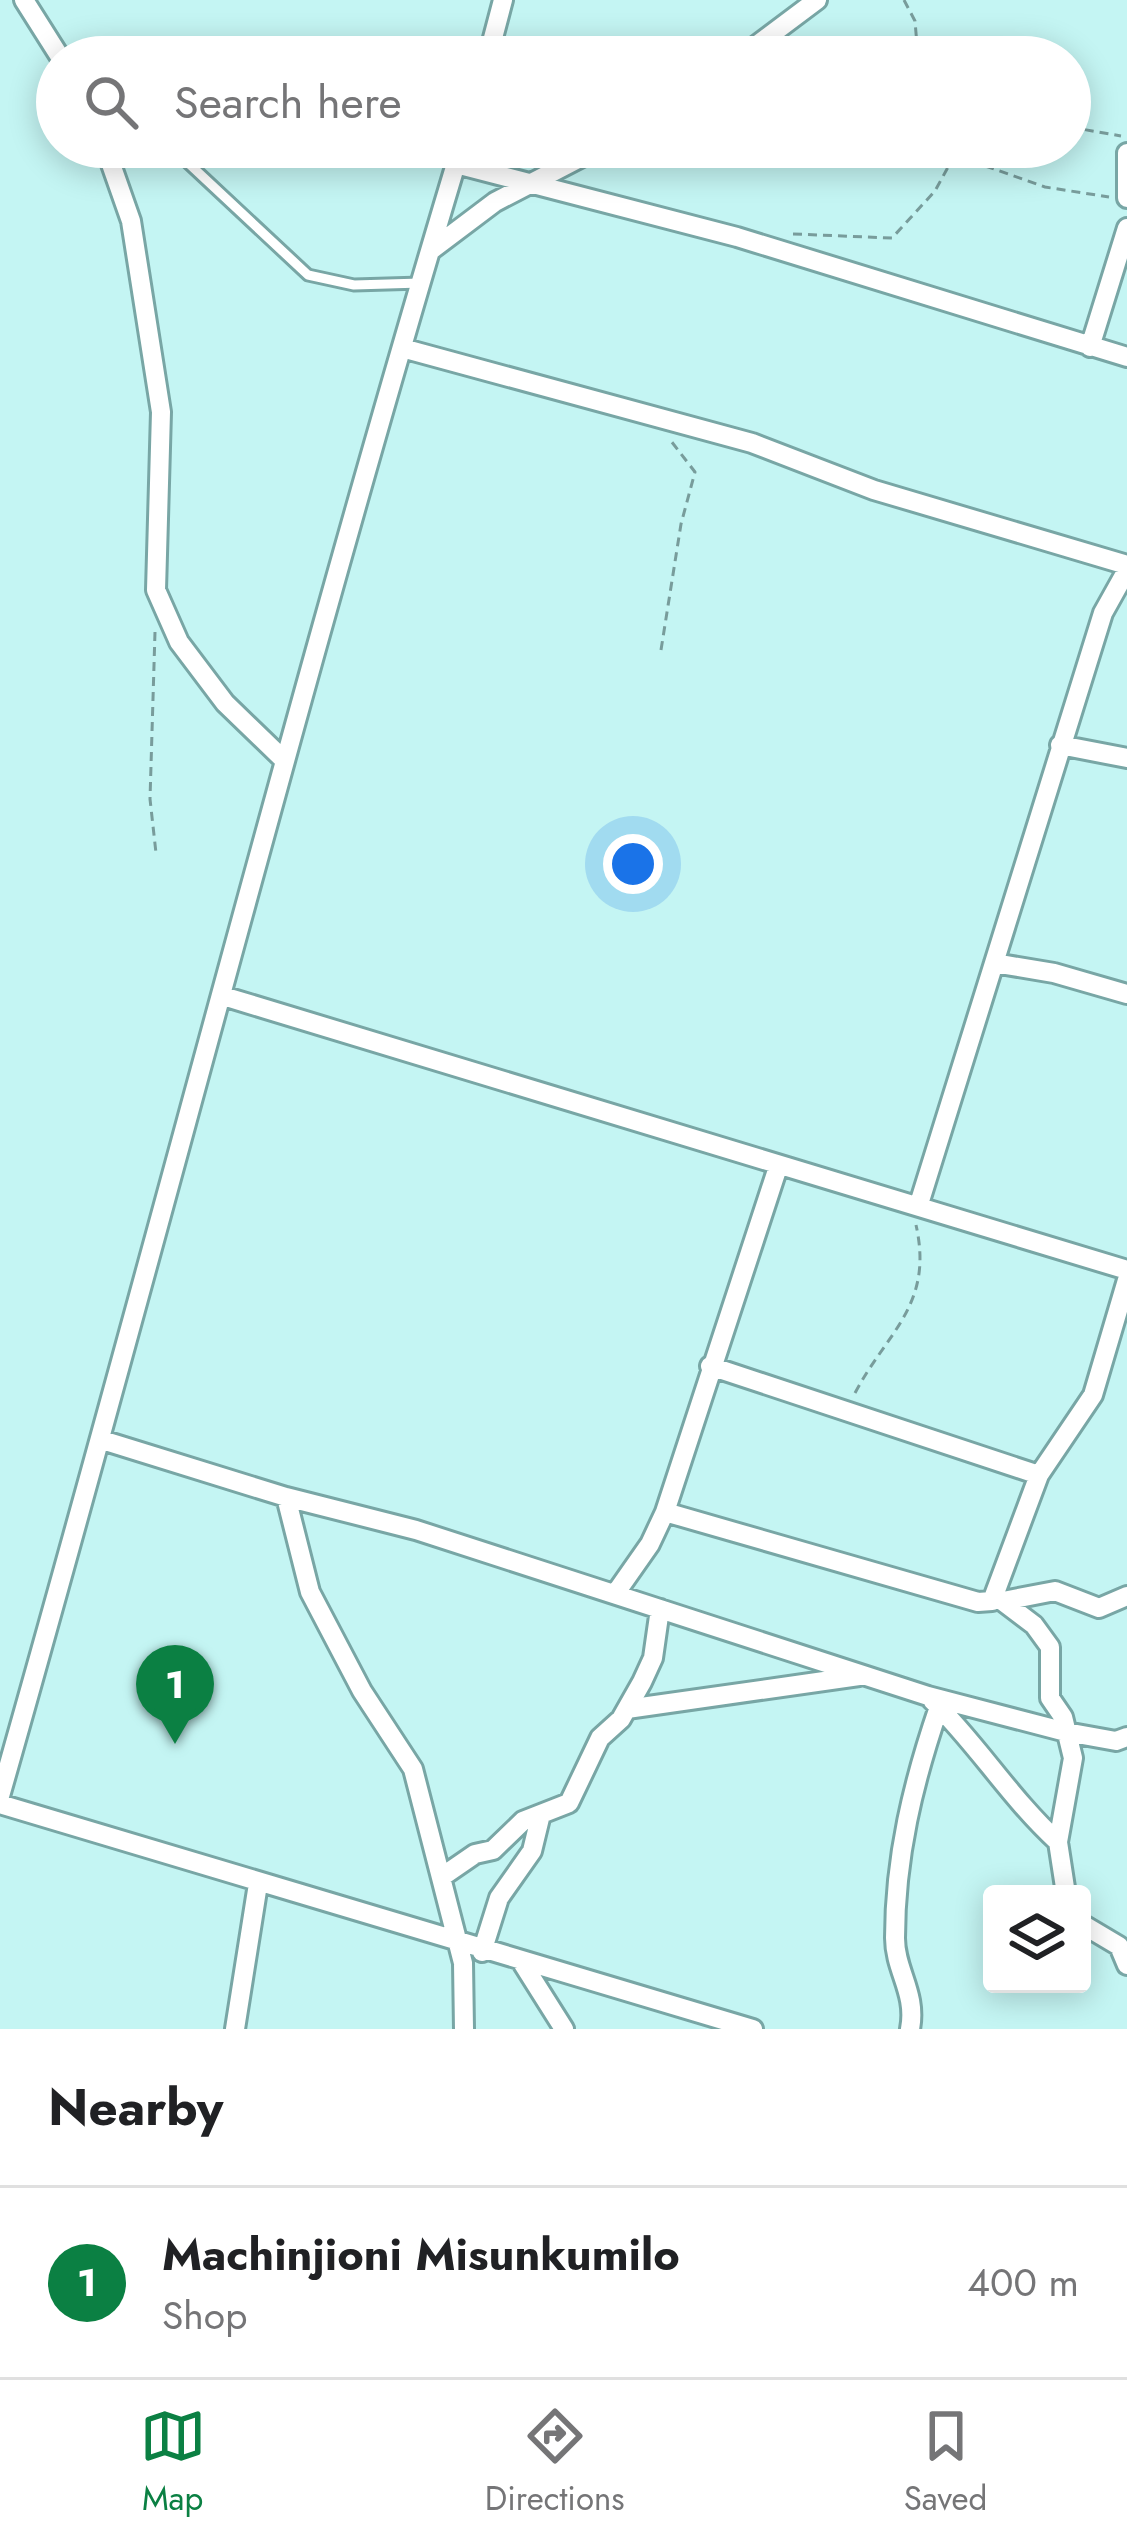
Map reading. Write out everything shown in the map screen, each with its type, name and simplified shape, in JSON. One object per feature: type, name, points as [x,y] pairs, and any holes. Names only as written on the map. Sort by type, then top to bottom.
[{"type":"street","points":[[24,0],[47,36]]},
{"type":"street","points":[[494,36],[503,0]]},
{"type":"street","points":[[769,36],[817,0]]},
{"type":"street","points":[[1127,153],[1127,198]]},
{"type":"street","points":[[112,168],[131,221],[161,412],[154,561],[162,608],[179,642],[225,703],[286,761]]},
{"type":"street","points":[[455,168],[401,348],[0,1800],[258,1884],[752,2029]]},
{"type":"street","points":[[488,168],[528,185],[737,237],[1127,357]]},
{"type":"street","points":[[430,251],[561,168]]},
{"type":"street","points":[[1090,347],[1127,228]]},
{"type":"street","points":[[401,348],[659,418],[1127,568],[1109,596],[915,1203]]},
{"type":"street","points":[[1092,554],[1109,596]]},
{"type":"street","points":[[1060,745],[1127,758]]},
{"type":"street","points":[[994,963],[1017,964],[1127,994]]},
{"type":"street","points":[[223,996],[1127,1270]]},
{"type":"street","points":[[615,1594],[640,1562],[664,1512],[778,1167]]},
{"type":"street","points":[[1000,1599],[1039,1475],[1093,1395],[1127,1280]]},
{"type":"street","points":[[710,1366],[1039,1475]]},
{"type":"street","points":[[102,1440],[286,1497],[416,1530],[934,1702],[1066,1732],[1116,1741],[1127,1737]]},
{"type":"street","points":[[286,1497],[310,1592],[362,1691],[412,1765],[464,1975],[464,2029]]},
{"type":"street","points":[[664,1512],[977,1602],[1055,1591],[1099,1608],[1127,1596]]},
{"type":"street","points":[[1000,1599],[1034,1625],[1050,1647],[1050,1698],[1073,1758],[1058,1842],[1065,1885]]},
{"type":"street","points":[[443,1876],[476,1853],[493,1850],[515,1826],[569,1803],[600,1738],[627,1709],[653,1658],[660,1609]]},
{"type":"street","points":[[627,1709],[863,1675]]},
{"type":"street","points":[[934,1702],[978,1746],[1009,1794],[1058,1842]]},
{"type":"street","points":[[910,2029],[913,1996],[895,1939],[898,1880],[914,1780],[934,1702]]},
{"type":"street","points":[[482,1952],[500,1898],[532,1852],[541,1814]]},
{"type":"street","points":[[235,2029],[258,1884]]},
{"type":"street","points":[[1091,1929],[1119,1946],[1127,1965]]},
{"type":"street","points":[[523,1964],[564,2029]]},
{"type":"lane","points":[[194,168],[308,274],[328,283],[421,283]]},
{"type":"path","points":[[904,0],[915,21],[916,36]]},
{"type":"path","points":[[1091,131],[1127,137]]},
{"type":"path","points":[[789,234],[840,240],[892,238],[923,207],[947,168]]},
{"type":"path","points":[[992,168],[1046,187],[1127,198]]},
{"type":"path","points":[[659,418],[695,472],[681,524],[661,650]]},
{"type":"path","points":[[156,854],[151,723],[154,639],[162,608]]},
{"type":"path","points":[[846,1411],[873,1360],[893,1343],[922,1267],[915,1203]]},
{"type":"place","name":"Machinjioni Misunkumilo","points":[[175,1744]]}]
